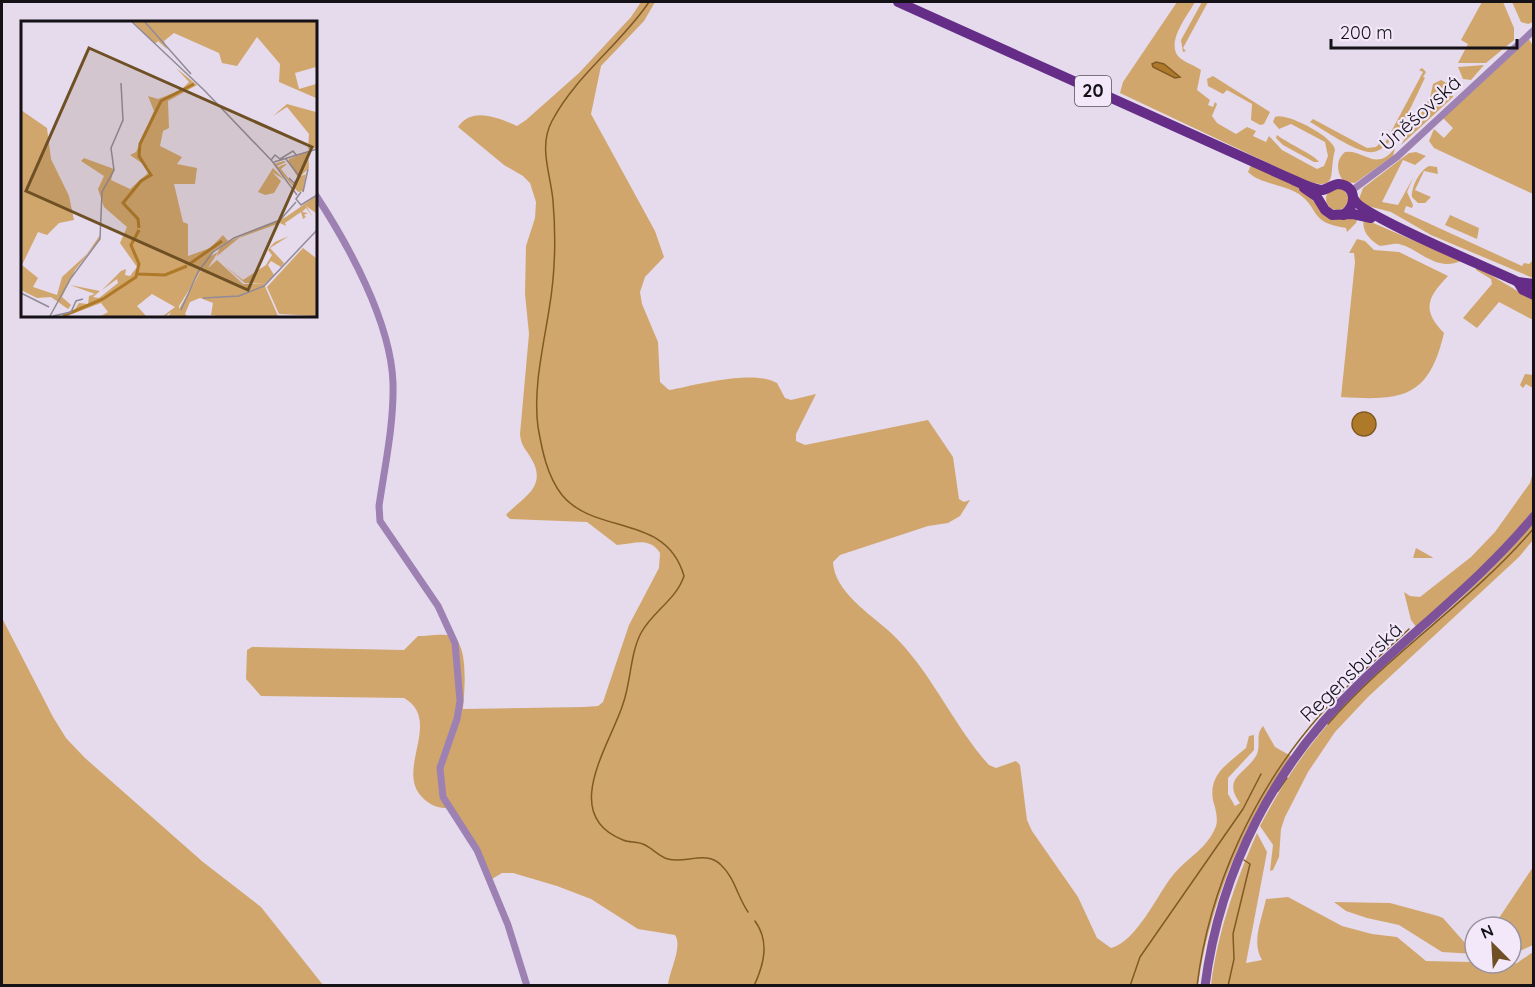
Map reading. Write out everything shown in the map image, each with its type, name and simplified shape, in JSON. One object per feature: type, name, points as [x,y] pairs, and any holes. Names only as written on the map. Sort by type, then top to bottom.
[{"type":"main road","name":"20","points":[[898,2],[1289,178],[1319,189],[1341,184],[1352,195],[1359,207],[1389,223],[1518,282],[1533,284]]},
{"type":"main road","name":"20","points":[[1289,178],[1317,197],[1329,214],[1353,214],[1389,223]]},
{"type":"main road","points":[[1322,205],[1322,195],[1328,187]]},
{"type":"main road","points":[[1343,215],[1351,209],[1352,195]]},
{"type":"main road","name":"20","points":[[1518,282],[1522,290],[1533,295]]},
{"type":"main road","name":"Regensburská","points":[[1204,986],[1212,940],[1229,882],[1253,827],[1288,767],[1320,725],[1350,693],[1483,573],[1533,516]]},
{"type":"street","name":"Úněšovská","points":[[1352,195],[1397,157],[1533,30]]},
{"type":"street","points":[[316,196],[347,244],[361,272],[381,330],[393,380],[393,405],[379,506],[380,521],[438,606],[455,643],[460,700],[457,719],[440,768],[443,796],[477,850],[508,925],[527,986]]},
{"type":"shaded area","points":[[641,2],[655,2],[644,21],[601,66],[591,114],[655,231],[664,257],[645,277],[640,292],[642,304],[658,342],[660,382],[669,390],[724,379],[754,377],[777,383],[785,398],[791,400],[816,394],[796,434],[796,441],[805,445],[928,420],[953,457],[959,499],[964,502],[970,500],[960,516],[948,523],[928,526],[840,555],[833,562],[835,573],[854,601],[890,632],[918,663],[989,765],[996,768],[1016,761],[1020,765],[1027,820],[1032,831],[1078,897],[1097,938],[1111,948],[1120,944],[1138,927],[1173,875],[1208,841],[1217,824],[1212,794],[1213,785],[1220,771],[1246,748],[1249,736],[1254,735],[1254,750],[1228,778],[1228,794],[1235,806],[1240,803],[1233,787],[1234,781],[1257,754],[1259,733],[1263,726],[1275,747],[1291,756],[1258,809],[1231,865],[1211,924],[1198,985],[668,985],[677,952],[675,935],[638,929],[591,899],[557,886],[513,873],[502,873],[492,879],[452,808],[428,803],[415,786],[413,773],[420,732],[419,719],[415,707],[404,698],[261,696],[246,679],[247,650],[252,647],[404,650],[418,636],[444,635],[451,636],[461,648],[465,681],[463,709],[584,707],[598,706],[603,702],[629,625],[659,568],[660,553],[651,544],[646,543],[617,545],[587,522],[510,519],[506,515],[530,492],[537,478],[536,470],[520,434],[529,334],[525,294],[526,246],[535,218],[536,202],[530,183],[523,176],[504,165],[458,127],[464,121],[478,115],[494,117],[517,126],[526,120],[579,73],[631,17]]},
{"type":"shaded area","points":[[1177,2],[1195,2],[1179,30],[1175,45],[1176,52],[1182,60],[1201,70],[1197,90],[1210,100],[1208,105],[1213,107],[1215,102],[1217,104],[1212,116],[1217,123],[1236,134],[1247,127],[1256,131],[1253,136],[1266,142],[1269,136],[1282,150],[1317,169],[1324,166],[1328,156],[1325,142],[1291,124],[1279,129],[1273,122],[1275,117],[1281,116],[1309,127],[1327,139],[1335,150],[1332,174],[1328,182],[1323,184],[1304,180],[1120,93],[1123,82]]},
{"type":"shaded area","points":[[1202,2],[1208,2],[1183,48],[1186,51],[1183,52],[1181,40]]},
{"type":"shaded area","points":[[1482,2],[1503,2],[1514,28],[1514,40],[1486,63],[1458,63],[1468,44],[1461,40]]},
{"type":"shaded area","points":[[1512,2],[1533,2],[1533,22],[1528,24],[1521,22]]},
{"type":"shaded area","points":[[1529,39],[1534,48],[1533,194],[1434,148],[1429,141],[1434,129],[1444,138],[1453,128],[1443,118]]},
{"type":"shaded area","points":[[1156,62],[1164,64],[1180,77],[1175,78],[1153,67],[1152,64]]},
{"type":"shaded area","points":[[1484,65],[1471,80],[1463,79],[1458,67]]},
{"type":"shaded area","points":[[1422,68],[1426,72],[1423,77],[1425,78],[1409,111],[1395,135],[1378,151],[1362,151],[1310,122],[1313,119],[1367,148],[1376,147],[1380,143],[1384,145],[1423,72],[1419,70]]},
{"type":"shaded area","points":[[1213,76],[1270,112],[1264,124],[1260,125],[1251,120],[1252,104],[1227,90],[1223,94],[1208,86],[1207,79]]},
{"type":"shaded area","points":[[1441,80],[1454,87],[1453,97],[1401,145],[1430,98],[1433,84]]},
{"type":"shaded area","points":[[1277,135],[1319,162],[1314,162],[1283,145],[1276,138]]},
{"type":"shaded area","points":[[1395,148],[1393,156],[1355,183],[1344,182],[1338,163],[1345,152],[1382,159]]},
{"type":"shaded area","points":[[1416,152],[1426,156],[1415,165],[1403,160],[1382,202],[1398,205],[1413,178],[1407,192],[1413,205],[1412,208],[1406,206],[1404,212],[1522,266],[1533,260],[1533,278],[1431,235],[1391,212],[1364,205],[1359,199],[1363,188],[1409,153]]},
{"type":"shaded area","points":[[1251,165],[1301,188],[1320,208],[1357,220],[1356,223],[1347,232],[1346,228],[1320,219],[1299,194],[1253,176],[1248,172]]},
{"type":"shaded area","points":[[1429,166],[1437,167],[1438,174],[1424,171],[1415,190],[1431,197],[1425,203],[1418,203],[1412,197],[1413,188],[1419,175]]},
{"type":"shaded area","points":[[1337,188],[1345,191],[1348,199],[1345,207],[1337,210],[1329,207],[1326,199],[1329,191]]},
{"type":"shaded area","points":[[1450,215],[1479,228],[1477,239],[1445,225]]},
{"type":"shaded area","points":[[1364,219],[1461,261],[1443,264],[1399,244],[1380,246],[1367,235]]},
{"type":"shaded area","points":[[1357,239],[1365,241],[1374,250],[1399,252],[1448,276],[1432,296],[1430,303],[1432,317],[1444,333],[1438,355],[1421,383],[1410,391],[1396,396],[1341,397],[1355,262],[1354,253],[1349,253]]},
{"type":"shaded area","points":[[1477,267],[1533,300],[1533,320],[1499,302],[1477,328],[1463,318],[1492,284],[1491,279],[1476,270]]},
{"type":"shaded area","points":[[1525,374],[1533,375],[1532,388],[1526,384],[1523,388],[1520,385]]},
{"type":"shaded area","points":[[1364,412],[1373,415],[1376,424],[1373,433],[1364,436],[1355,433],[1352,424],[1355,415]]},
{"type":"shaded area","points":[[1533,472],[1532,512],[1500,551],[1417,628],[1411,620],[1404,592],[1410,596],[1420,597],[1471,557],[1495,532],[1530,483]]},
{"type":"shaded area","points":[[1533,522],[1533,540],[1519,557],[1368,697],[1335,732],[1308,772],[1285,817],[1281,829],[1279,857],[1273,870],[1270,871],[1273,845],[1260,826],[1285,782],[1314,741],[1359,691],[1486,574]]},
{"type":"shaded area","points":[[1416,548],[1432,557],[1433,558],[1413,558]]},
{"type":"shaded area","points":[[2,618],[66,738],[85,758],[203,862],[261,907],[323,985],[2,985]]},
{"type":"shaded area","points":[[1257,833],[1267,852],[1246,963],[1262,960],[1257,938],[1266,899],[1288,897],[1342,926],[1372,934],[1397,937],[1426,961],[1463,962],[1463,975],[1523,975],[1523,959],[1533,952],[1533,985],[1211,985],[1228,907]]},
{"type":"shaded area","points":[[1533,867],[1533,945],[1523,950],[1523,915],[1501,915]]},
{"type":"shaded area","points":[[1334,902],[1390,903],[1438,916],[1443,918],[1463,941],[1463,953],[1442,952],[1399,925],[1346,911]]},
{"type":"waterway","points":[[649,2],[573,89],[548,131],[546,161],[553,201],[554,256],[553,283],[538,383],[538,427],[543,454],[562,495],[576,508],[593,516],[646,533],[662,543],[675,556],[684,576],[676,592],[646,625],[637,641],[623,704],[594,778],[591,797],[594,814],[604,829],[623,840],[645,845],[665,858],[675,860],[709,858],[715,861],[730,876],[748,912]]},
{"type":"waterway","points":[[1328,724],[1378,673],[1484,579],[1534,528]]},
{"type":"waterway","points":[[1197,986],[1212,912],[1224,876],[1256,807],[1275,775],[1330,704],[1409,629]]},
{"type":"waterway","points":[[1130,986],[1140,957],[1243,809],[1261,774]]},
{"type":"waterway","points":[[1278,791],[1287,778]]},
{"type":"waterway","points":[[1228,986],[1234,959],[1233,934],[1250,864],[1244,860]]},
{"type":"waterway","points":[[754,986],[764,953],[763,937],[755,921]]}]
